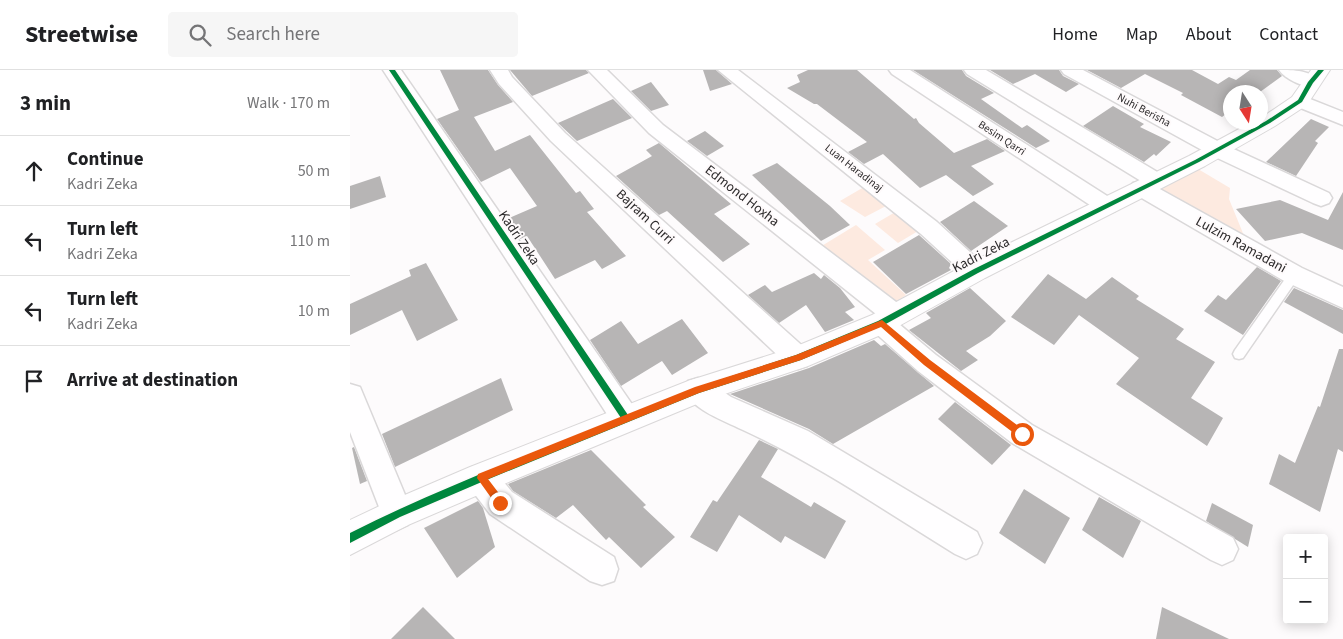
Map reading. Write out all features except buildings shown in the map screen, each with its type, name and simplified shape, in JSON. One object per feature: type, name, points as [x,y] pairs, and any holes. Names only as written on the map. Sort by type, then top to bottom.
[{"type":"street","name":"Kadri Zeka","points":[[392,70],[626,419]]},
{"type":"street","name":"Bajram Curri","points":[[499,70],[505,80],[558,137],[798,358]]},
{"type":"street","name":"Edmond Hoxha","points":[[597,70],[656,129],[888,319]]},
{"type":"street","name":"Luan Haradinaj","points":[[727,70],[929,228],[976,272]]},
{"type":"street","name":"Besim Qarri","points":[[898,70],[1107,206]]},
{"type":"street","name":"Lulzim Ramadani","points":[[972,70],[1149,185],[1294,275],[1343,298]]},
{"type":"street","name":"Nuhi Berisha","points":[[1070,70],[1218,150],[1321,198]]},
{"type":"street","points":[[1288,70],[1311,84],[1343,119]]},
{"type":"street","name":"Kadri Zeka","points":[[350,538],[398,514],[481,478],[698,390],[798,358],[888,319],[976,272],[1218,150],[1268,122],[1311,84]]},
{"type":"street","points":[[888,319],[927,362],[1022,434],[1222,549]]},
{"type":"street","points":[[698,390],[721,406],[798,441],[966,543]]},
{"type":"street","points":[[350,396],[398,514]]},
{"type":"street","points":[[481,478],[500,503],[602,569]]},
{"type":"lane","points":[[1239,354],[1294,275]]},
{"type":"shaded area","points":[[1193,166],[1230,188],[1229,199],[1249,248],[1155,192]]},
{"type":"shaded area","points":[[864,187],[888,205],[865,217],[840,201]]},
{"type":"shaded area","points":[[897,211],[918,231],[898,243],[875,224]]},
{"type":"shaded area","points":[[856,225],[885,250],[868,260],[906,295],[887,308],[820,247]]},
{"type":"cycle path","points":[[392,70],[626,419]]},
{"type":"cycle path","points":[[350,538],[397,514],[481,478],[698,390],[798,358],[881,323],[976,271],[1197,161],[1268,122],[1300,101],[1311,82],[1321,70]]},
{"type":"route","points":[[500,503],[481,478],[698,390],[798,358],[882,323],[927,362],[1022,434]]}]
